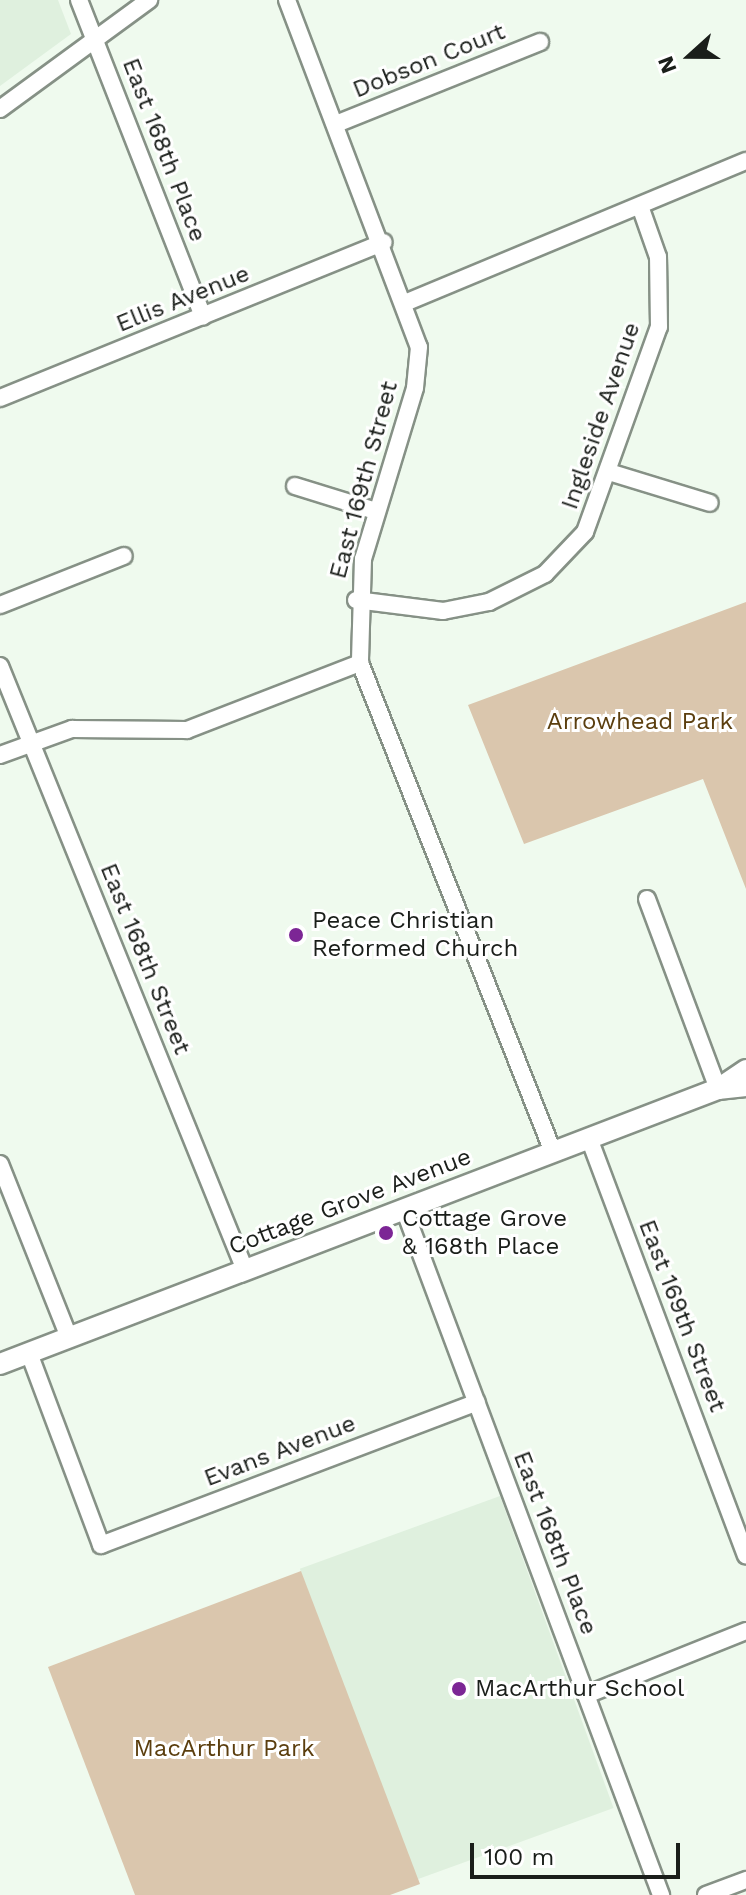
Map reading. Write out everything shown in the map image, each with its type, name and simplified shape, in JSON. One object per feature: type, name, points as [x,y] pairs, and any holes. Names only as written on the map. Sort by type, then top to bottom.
[{"type":"street","name":"East 168th Place","points":[[79,0],[203,317]]},
{"type":"street","points":[[0,109],[149,0]]},
{"type":"street","name":"East 169th Street","points":[[287,0],[407,302],[418,373],[376,511],[356,600],[360,663],[553,1152]]},
{"type":"street","name":"Dobson Court","points":[[336,124],[540,42]]},
{"type":"street","points":[[407,302],[746,161]]},
{"type":"street","name":"Ingleside Avenue","points":[[356,600],[443,611],[513,593],[576,544],[612,473],[660,312],[658,257],[640,206]]},
{"type":"street","name":"Ellis Avenue","points":[[0,398],[384,242]]},
{"type":"street","points":[[612,473],[710,503]]},
{"type":"street","points":[[295,486],[376,511]]},
{"type":"street","points":[[0,605],[124,556]]},
{"type":"street","points":[[0,755],[31,742],[91,727],[187,730],[360,663]]},
{"type":"street","name":"East 168th Street","points":[[0,666],[245,1270]]},
{"type":"street","points":[[647,899],[718,1089]]},
{"type":"street","name":"Cottage Grove Avenue","points":[[0,1364],[718,1089],[746,1070]]},
{"type":"street","name":"Cottage Grove Avenue","points":[[718,1089],[746,1086]]},
{"type":"street","name":"East 169th Street","points":[[589,1138],[746,1555]]},
{"type":"street","points":[[0,1164],[69,1337]]},
{"type":"street","name":"East 168th Place","points":[[404,1209],[661,1895]]},
{"type":"street","name":"Evans Avenue","points":[[29,1353],[101,1545],[477,1402]]},
{"type":"street","points":[[586,1695],[746,1631]]},
{"type":"street","points":[[706,1895],[746,1880]]},
{"type":"shaded area","points":[[0,0],[58,0],[71,34],[0,86]]},
{"type":"shaded area","name":"MacArthur School","points":[[500,1496],[614,1808],[413,1881],[300,1569]]},
{"type":"green space","name":"Arrowhead Park","points":[[746,602],[746,889],[703,779],[524,844],[468,705]]},
{"type":"green space","name":"MacArthur Park","points":[[301,1571],[420,1884],[390,1895],[135,1895],[48,1667]]},
{"type":"place","name":"Peace Christian Reformed Church","points":[[296,935]]},
{"type":"place","name":"Cottage Grove & 168th Place","points":[[386,1233]]},
{"type":"place","name":"MacArthur School","points":[[459,1689]]}]
